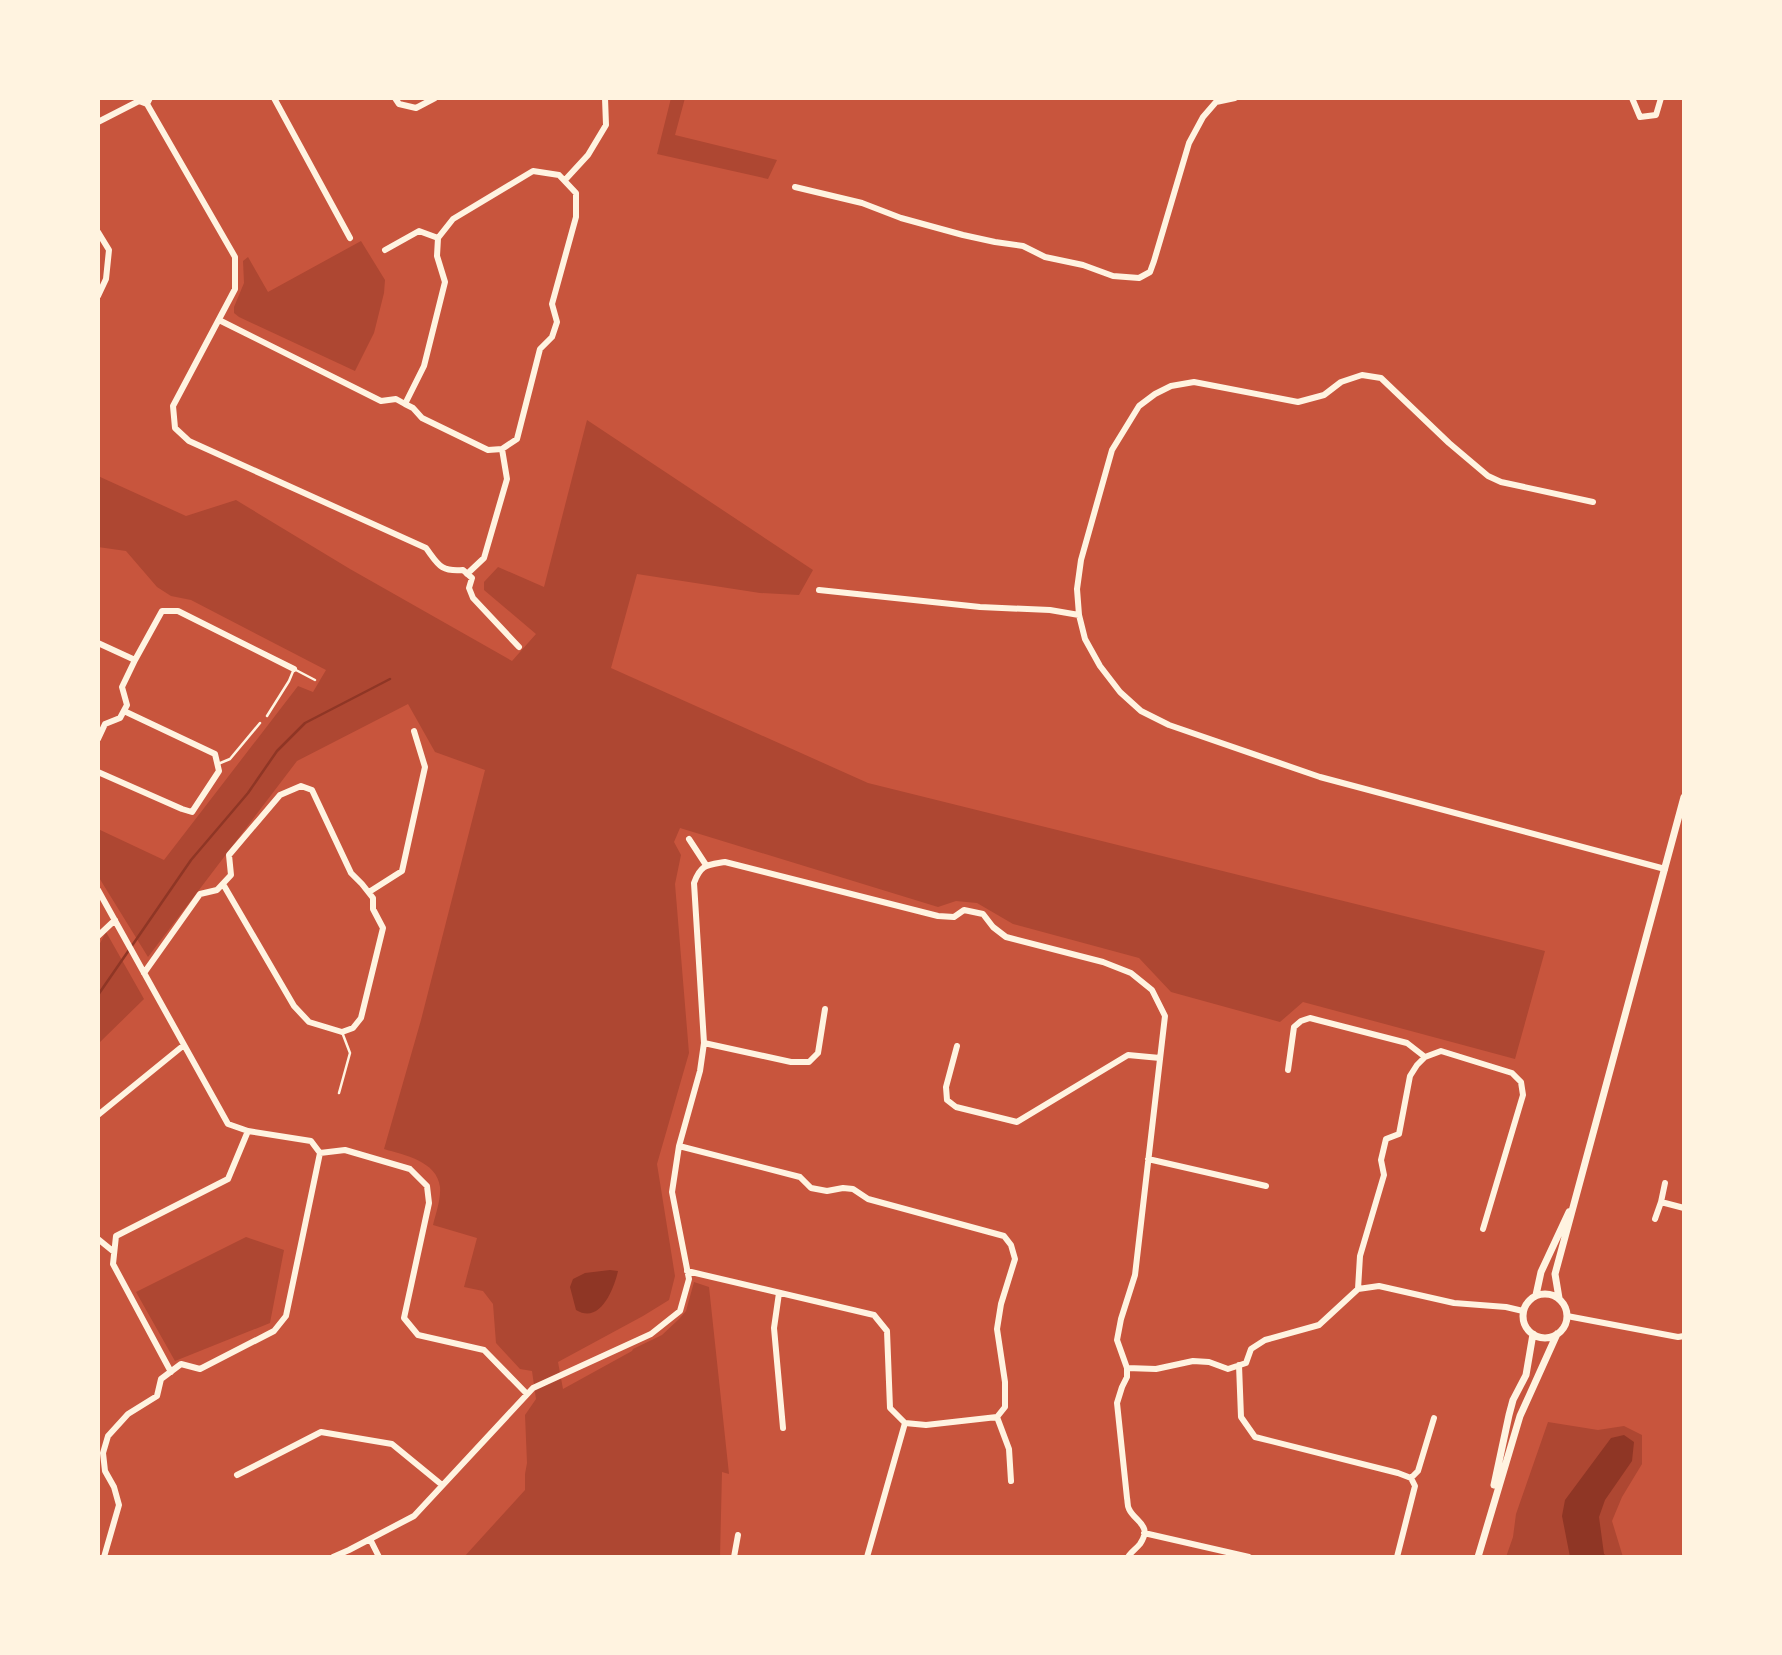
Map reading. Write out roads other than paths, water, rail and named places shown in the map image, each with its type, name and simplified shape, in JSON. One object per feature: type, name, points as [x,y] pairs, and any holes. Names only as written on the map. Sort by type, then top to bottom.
[{"type":"street","points":[[274,98],[350,238]]},
{"type":"street","points":[[395,98],[399,104],[415,108],[435,98]]},
{"type":"street","points":[[565,180],[588,155],[606,125],[605,98]]},
{"type":"street","points":[[795,187],[862,203],[901,218],[963,235],[1023,246],[1045,257],[1083,265],[1113,276],[1139,278],[1150,272],[1189,143],[1203,117],[1216,102],[1235,98]]},
{"type":"street","points":[[1632,98],[1640,117],[1656,115],[1661,98]]},
{"type":"street","points":[[98,122],[139,101],[148,101],[236,257],[235,289],[173,406],[175,428],[189,441],[426,548],[439,565],[450,571],[463,570],[472,578],[469,588],[473,598],[519,648]]},
{"type":"street","points":[[219,320],[381,401],[397,399],[405,404],[413,408],[422,418],[488,450],[502,449],[517,439],[540,349],[552,337],[557,322],[552,304],[576,217],[576,193],[559,175],[533,171],[453,219],[438,238],[437,256],[444,282],[424,366],[405,404]]},
{"type":"street","points":[[385,250],[419,231],[438,238]]},
{"type":"street","points":[[98,232],[109,250],[106,279],[98,296]]},
{"type":"street","points":[[1592,502],[1501,482],[1488,476],[1381,378],[1362,374],[1341,382],[1324,395],[1298,402],[1194,382],[1171,386],[1139,406],[1112,450],[1082,560],[1077,589],[1079,615],[1085,639],[1100,666],[1120,692],[1141,711],[1169,725],[1320,777],[1665,869]]},
{"type":"street","points":[[467,574],[485,558],[507,479],[502,449]]},
{"type":"street","points":[[819,590],[980,607],[1050,610],[1079,615]]},
{"type":"street","points":[[98,738],[105,724],[120,718],[124,711],[127,705],[122,687],[162,611],[178,611],[294,669]]},
{"type":"street","points":[[98,643],[135,660]]},
{"type":"street","points":[[98,772],[192,812],[219,771],[215,754],[124,711]]},
{"type":"street","points":[[369,892],[402,871],[425,766],[414,731]]},
{"type":"street","points":[[144,974],[200,894],[217,890],[231,875],[229,855],[280,795],[300,786],[312,790],[351,873],[373,898],[373,909],[383,928],[361,1018],[353,1028],[342,1031],[309,1023],[293,1006],[223,884]]},
{"type":"street","points":[[1478,1557],[1520,1416],[1567,1316],[1567,1309],[1559,1298],[1555,1274],[1684,797]]},
{"type":"street","points":[[689,839],[706,865]]},
{"type":"street","points":[[333,1557],[414,1516],[533,1388],[651,1334],[680,1311],[689,1279],[673,1192],[679,1146],[700,1071],[704,1043],[694,883],[698,871],[706,865],[725,862],[938,916],[954,917],[964,911],[983,914],[993,927],[1006,937],[1103,962],[1131,973],[1152,990],[1165,1016],[1135,1275],[1117,1340],[1127,1368],[1127,1377],[1117,1403],[1129,1510],[1141,1521],[1144,1533],[1140,1544],[1128,1557]]},
{"type":"street","points":[[98,890],[228,1124],[248,1131],[311,1141],[320,1153],[286,1316],[274,1331],[200,1369],[181,1364],[161,1379],[157,1396],[128,1414],[108,1436],[103,1453],[105,1471],[114,1487],[118,1504],[104,1557]]},
{"type":"street","points":[[98,936],[115,920]]},
{"type":"street","points":[[704,1043],[790,1062],[809,1062],[818,1053],[825,1009]]},
{"type":"street","points":[[1288,1070],[1294,1027],[1310,1018],[1407,1043],[1425,1057]]},
{"type":"street","points":[[98,1115],[184,1045]]},
{"type":"street","points":[[957,1046],[946,1087],[947,1100],[956,1107],[1017,1122],[1128,1055],[1160,1058]]},
{"type":"street","points":[[1358,1289],[1360,1256],[1384,1175],[1381,1160],[1386,1139],[1399,1134],[1410,1076],[1425,1057],[1441,1051],[1512,1073],[1521,1082],[1524,1095],[1483,1228]]},
{"type":"street","points":[[171,1372],[113,1264],[116,1236],[228,1179],[248,1131]]},
{"type":"street","points":[[679,1146],[800,1177],[811,1188],[827,1191],[853,1189],[868,1199],[1004,1236],[1012,1245],[1015,1259],[1001,1304],[997,1329],[1005,1382],[1005,1407],[997,1417],[926,1425],[905,1423],[890,1408],[887,1331],[874,1315],[687,1271]]},
{"type":"street","points":[[320,1153],[345,1150],[411,1169],[427,1186],[429,1203],[404,1318],[418,1335],[484,1350],[527,1394]]},
{"type":"street","points":[[1148,1159],[1266,1186]]},
{"type":"street","points":[[1655,1219],[1665,1183]]},
{"type":"street","points":[[1536,1295],[1541,1272],[1574,1201]]},
{"type":"street","points":[[1661,1202],[1684,1208]]},
{"type":"street","points":[[98,1239],[114,1252]]},
{"type":"street","points":[[1127,1368],[1156,1369],[1193,1361],[1209,1362],[1228,1369],[1246,1363],[1251,1349],[1265,1340],[1319,1325],[1358,1289],[1379,1286],[1454,1303],[1523,1311]]},
{"type":"street","points":[[779,1293],[774,1328],[783,1427]]},
{"type":"street","points":[[1557,1335],[1545,1338],[1533,1334],[1524,1324],[1523,1311],[1530,1299],[1536,1295],[1548,1293],[1559,1298]]},
{"type":"street","points":[[1567,1316],[1684,1336]]},
{"type":"street","points":[[1486,1526],[1508,1415],[1526,1375],[1533,1334]]},
{"type":"street","points":[[1239,1365],[1241,1417],[1255,1437],[1411,1478],[1415,1486],[1397,1557]]},
{"type":"street","points":[[997,1417],[1009,1449],[1011,1480]]},
{"type":"street","points":[[1411,1478],[1418,1471],[1434,1418]]},
{"type":"street","points":[[867,1557],[905,1423]]},
{"type":"street","points":[[237,1475],[321,1432],[393,1444],[442,1486]]},
{"type":"street","points":[[1144,1533],[1249,1557]]},
{"type":"street","points":[[734,1557],[737,1535]]},
{"type":"street","points":[[370,1539],[379,1557]]},
{"type":"lane","points":[[267,716],[294,669],[316,680]]},
{"type":"lane","points":[[218,764],[230,759],[260,723]]},
{"type":"lane","points":[[339,1093],[351,1053],[342,1031]]},
{"type":"waterway","points":[[98,995],[191,860],[248,793],[277,751],[305,723],[390,679]]}]
